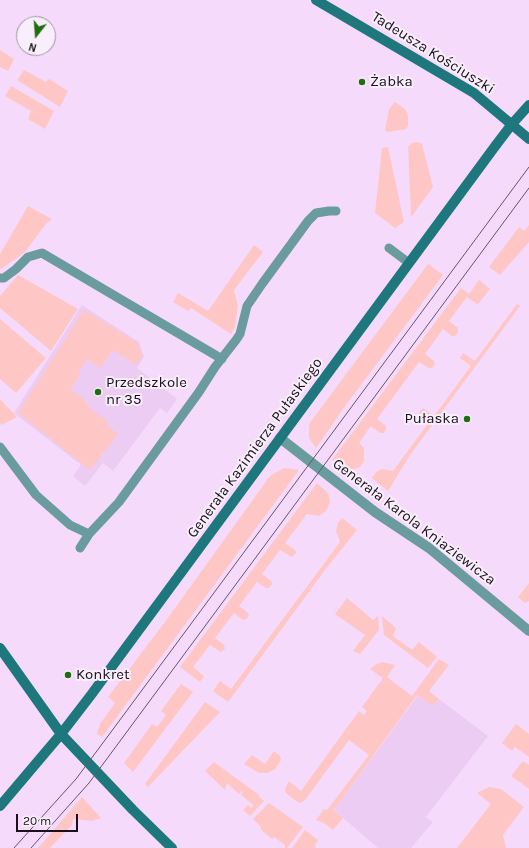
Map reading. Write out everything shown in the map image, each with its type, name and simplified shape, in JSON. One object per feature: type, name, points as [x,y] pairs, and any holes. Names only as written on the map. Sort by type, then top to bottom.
[{"type":"main road","name":"Tadeusza Kościuszki","points":[[318,1],[474,93],[529,139]]},
{"type":"main road","name":"Generała Kazimierza Pułaskiego","points":[[0,806],[61,734],[512,124],[529,105]]},
{"type":"main road","points":[[0,648],[61,734],[133,810],[172,848]]},
{"type":"street","name":"Generała Karola Kniaziewicza","points":[[280,438],[375,512],[428,548],[529,632]]},
{"type":"lane","points":[[80,548],[89,534],[119,502],[240,334],[247,306],[308,221],[316,214],[329,210],[336,211]]},
{"type":"lane","points":[[389,248],[409,263]]},
{"type":"lane","points":[[0,278],[4,278],[16,269],[28,257],[42,253],[222,359]]},
{"type":"lane","points":[[0,447],[36,495],[70,525],[89,534]]},
{"type":"shaded area","points":[[0,50],[14,59],[8,71],[0,67]]},
{"type":"shaded area","points":[[24,70],[46,82],[49,79],[68,91],[60,107],[17,80]]},
{"type":"shaded area","points":[[11,86],[54,111],[45,129],[28,119],[31,111],[5,96]]},
{"type":"shaded area","points":[[395,102],[406,110],[408,116],[408,126],[406,129],[388,132],[385,130],[389,109]]},
{"type":"shaded area","points":[[418,142],[422,144],[433,187],[411,216],[408,147],[412,143]]},
{"type":"shaded area","points":[[388,147],[404,222],[395,228],[375,213],[382,148]]},
{"type":"shaded area","points":[[28,206],[52,219],[46,224],[25,252],[1,269],[0,254]]},
{"type":"shaded area","points":[[529,225],[529,242],[500,275],[489,267],[519,227],[524,231]]},
{"type":"shaded area","points":[[254,245],[263,252],[234,290],[238,306],[235,327],[231,334],[191,308],[188,311],[173,302],[178,293],[208,311]]},
{"type":"shaded area","points":[[428,264],[443,275],[343,409],[316,448],[309,438],[309,424]]},
{"type":"shaded area","points":[[18,275],[78,309],[51,351],[0,308],[0,296]]},
{"type":"shaded area","points":[[479,280],[490,289],[477,304],[467,297],[449,321],[458,328],[458,332],[455,336],[452,336],[443,329],[425,354],[434,361],[435,364],[432,368],[429,368],[419,362],[377,419],[386,426],[384,433],[380,433],[371,426],[359,443],[364,448],[364,461],[360,467],[345,470],[332,460],[461,288],[469,294]]},
{"type":"shaded area","points":[[517,304],[520,306],[410,455],[388,491],[372,478],[376,472],[382,469],[393,471],[430,421],[419,413],[423,408],[434,416],[471,366],[460,358],[463,353],[475,361]]},
{"type":"shaded area","name":"Przedszkole nr 35","points":[[82,305],[139,342],[144,357],[137,368],[177,399],[167,413],[160,408],[113,471],[103,463],[85,486],[73,476],[81,465],[14,413]]},
{"type":"shaded area","points":[[84,310],[138,343],[142,356],[136,365],[113,350],[100,368],[87,359],[78,372],[81,374],[70,389],[85,400],[90,409],[108,421],[106,425],[118,434],[90,470],[18,413]]},
{"type":"shaded area","points":[[0,319],[46,358],[16,393],[0,379]]},
{"type":"shaded area","points":[[0,399],[17,417],[2,425],[0,423]]},
{"type":"shaded area","points":[[284,468],[299,470],[102,737],[97,734],[100,724],[115,703],[108,697],[165,622],[270,476]]},
{"type":"shaded area","points":[[317,483],[327,492],[329,496],[330,502],[326,511],[319,516],[307,514],[285,543],[295,550],[296,553],[292,557],[280,550],[262,574],[272,582],[272,584],[269,588],[266,588],[257,582],[239,606],[248,613],[249,616],[243,620],[234,613],[215,638],[224,645],[225,649],[221,652],[210,645],[193,667],[204,676],[200,682],[180,667]]},
{"type":"shaded area","points":[[342,518],[357,530],[328,566],[228,702],[213,691],[220,681],[231,689],[340,542],[336,531],[338,523]]},
{"type":"shaded area","points":[[529,583],[529,601],[525,603],[518,597]]},
{"type":"shaded area","points":[[347,598],[373,620],[378,616],[379,630],[360,654],[353,651],[365,635],[335,614]]},
{"type":"shaded area","points":[[382,616],[396,628],[393,636],[412,650],[419,642],[437,657],[428,668],[384,635]]},
{"type":"shaded area","points":[[439,659],[449,665],[429,691],[439,699],[433,706],[417,695],[334,810],[343,818],[333,830],[324,823],[316,820],[324,809],[327,810],[369,755],[349,740],[305,800],[300,803],[286,793],[285,789],[289,781],[301,791],[359,711],[364,715],[367,711],[362,707],[383,678],[370,669],[382,662],[395,665],[387,677],[412,696]]},
{"type":"shaded area","points":[[181,684],[193,692],[133,772],[124,763],[152,724],[157,727],[166,715],[161,711]]},
{"type":"shaded area","points":[[418,695],[433,706],[439,699],[488,736],[426,817],[433,822],[411,848],[378,848],[334,810]]},
{"type":"shaded area","points":[[205,702],[220,712],[148,787],[145,784]]},
{"type":"shaded area","points":[[516,724],[529,734],[529,757],[515,747],[512,751],[502,743]]},
{"type":"shaded area","points":[[274,751],[280,756],[281,760],[275,769],[268,773],[259,773],[244,764],[252,755],[265,764]]},
{"type":"shaded area","points":[[523,761],[529,765],[529,789],[511,776]]},
{"type":"shaded area","points":[[214,762],[259,795],[259,797],[264,801],[250,816],[243,810],[248,805],[251,808],[254,805],[241,795],[243,792],[242,791],[239,794],[227,783],[225,790],[205,771]]},
{"type":"shaded area","points":[[489,787],[501,789],[524,807],[503,835],[506,848],[457,848],[491,804],[477,793]]},
{"type":"shaded area","points":[[82,797],[101,818],[92,821],[73,819],[72,825],[50,848],[38,848]]},
{"type":"shaded area","points":[[269,803],[303,827],[287,848],[285,848],[285,845],[274,837],[272,839],[261,830],[261,827],[253,819]]},
{"type":"shaded area","points":[[305,830],[318,840],[315,844],[316,848],[292,848]]},
{"type":"tram line","points":[[14,848],[76,779],[529,167]]},
{"type":"tram line","points":[[31,848],[89,783],[529,188]]},
{"type":"place","name":"Żabka","points":[[362,82]]},
{"type":"place","name":"Przedszkole nr 35","points":[[98,392]]},
{"type":"place","name":"Pułaska","points":[[467,419]]},
{"type":"place","name":"Konkret","points":[[68,675]]}]
